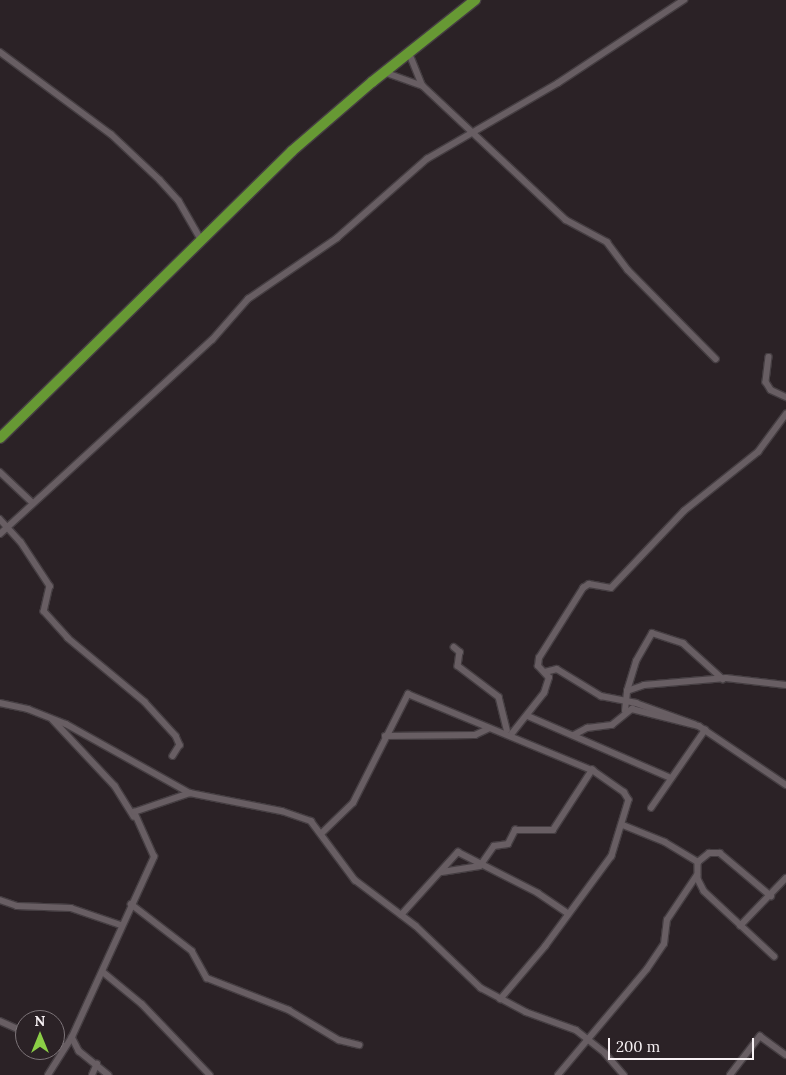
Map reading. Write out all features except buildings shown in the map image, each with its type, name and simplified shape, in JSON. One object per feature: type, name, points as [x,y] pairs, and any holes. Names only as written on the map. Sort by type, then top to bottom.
[{"type":"highway","points":[[1,437],[292,152],[384,72],[475,0]]},
{"type":"street","points":[[0,534],[212,340],[248,298],[337,238],[427,158],[471,131],[558,83],[684,0]]},
{"type":"street","points":[[0,52],[105,129],[160,180],[179,201],[202,241]]},
{"type":"street","points":[[409,52],[423,86]]},
{"type":"street","points":[[384,72],[423,86],[566,220],[612,246],[628,270],[716,359]]},
{"type":"street","points":[[770,357],[766,382],[771,390],[786,397]]},
{"type":"street","points":[[506,733],[520,725],[544,693],[549,678],[538,666],[539,658],[583,588],[589,584],[611,588],[684,511],[758,452],[786,414]]},
{"type":"street","points":[[0,472],[33,503]]},
{"type":"street","points":[[0,519],[9,526],[50,586],[44,610],[68,638],[145,702],[176,736],[180,745],[174,756]]},
{"type":"street","points":[[625,711],[627,691],[636,662],[652,633],[683,643],[723,679]]},
{"type":"street","points":[[454,646],[460,652],[458,666],[499,697],[506,733]]},
{"type":"street","points":[[545,672],[557,669],[601,696],[626,701],[696,725],[786,785]]},
{"type":"street","points":[[627,691],[644,685],[723,679],[786,685]]},
{"type":"street","points":[[322,833],[352,803],[408,694],[488,729],[506,733],[592,770],[628,797],[623,825],[612,856],[569,914],[501,999]]},
{"type":"street","points":[[0,704],[52,718],[150,767],[190,793],[301,816],[322,833],[355,880],[401,915],[480,988],[588,1038],[624,1075]]},
{"type":"street","points":[[574,735],[587,728],[612,725],[625,711],[632,709],[696,725]]},
{"type":"street","points":[[528,716],[671,778]]},
{"type":"street","points":[[52,718],[115,786],[134,817],[154,857],[121,925],[103,972],[72,1037],[65,1045]]},
{"type":"street","points":[[385,736],[475,735],[488,729]]},
{"type":"street","points":[[651,808],[705,730]]},
{"type":"street","points":[[442,872],[480,866],[494,846],[508,844],[515,830],[553,830],[592,770]]},
{"type":"street","points":[[134,817],[136,809],[190,793]]},
{"type":"street","points":[[623,825],[665,842],[698,862]]},
{"type":"street","points":[[401,915],[442,872],[458,852],[480,866],[538,893],[569,914]]},
{"type":"street","points":[[771,896],[720,853],[709,853],[698,862],[697,876],[704,891],[774,956]]},
{"type":"street","points":[[558,1075],[648,969],[664,944],[667,920],[697,876]]},
{"type":"street","points":[[740,926],[771,896],[786,878]]},
{"type":"street","points":[[0,900],[17,906],[71,908],[121,925]]},
{"type":"street","points":[[131,904],[192,951],[207,978],[289,1010],[339,1040],[359,1045]]},
{"type":"street","points":[[103,972],[142,1004],[210,1075]]},
{"type":"street","points":[[0,1021],[15,1028]]},
{"type":"street","points":[[72,1037],[76,1047],[109,1075]]},
{"type":"street","points":[[730,1075],[758,1037],[766,1037],[786,1054]]},
{"type":"street","points":[[48,1075],[56,1060]]},
{"type":"street","points":[[92,1075],[96,1064]]}]
